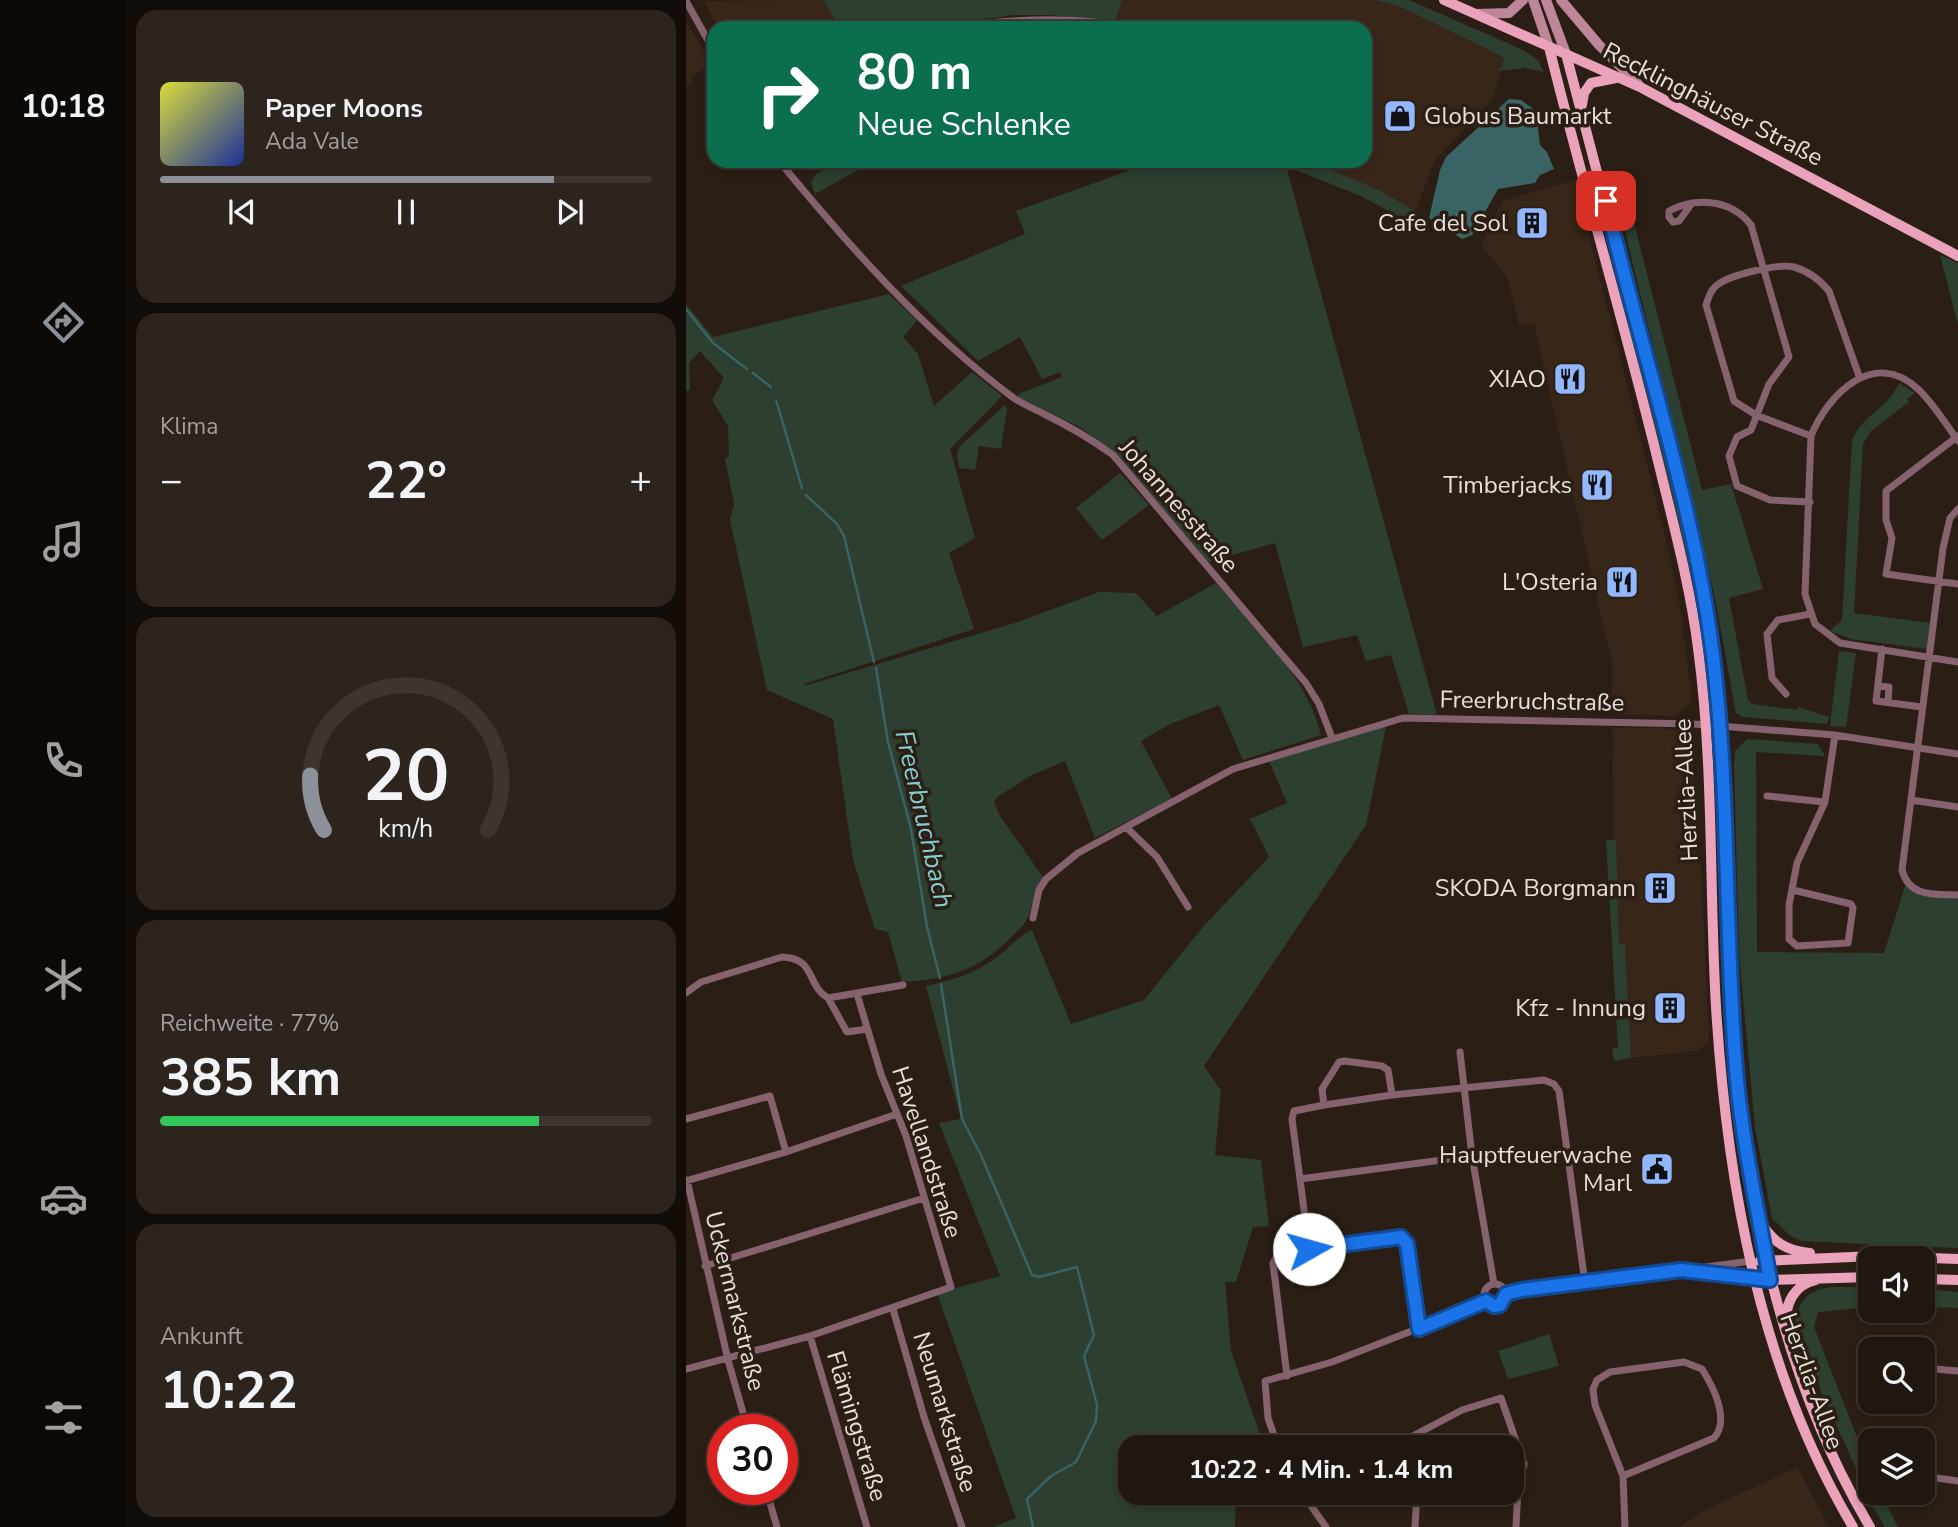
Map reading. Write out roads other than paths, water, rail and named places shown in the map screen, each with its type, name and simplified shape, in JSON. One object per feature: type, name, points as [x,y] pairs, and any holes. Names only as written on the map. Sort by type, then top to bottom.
[{"type":"main road","name":"Recklinghäuser Straße","points":[[1444,0],[1642,88],[1958,256]]},
{"type":"main road","points":[[1477,14],[1509,13],[1523,0]]},
{"type":"main road","points":[[1533,0],[1549,47]]},
{"type":"main road","points":[[1546,0],[1566,54]]},
{"type":"main road","points":[[1561,0],[1599,45],[1642,88]]},
{"type":"main road","name":"Herzlia-Allee","points":[[1549,47],[1646,413],[1684,569],[1699,650],[1720,1057],[1736,1188],[1755,1280],[1801,1424],[1835,1497],[1853,1527]]},
{"type":"main road","name":"Herzlia-Allee","points":[[1566,54],[1683,501],[1705,607],[1721,727],[1735,1057],[1748,1169],[1757,1218],[1770,1280],[1789,1346],[1815,1418],[1848,1490],[1870,1527]]},
{"type":"main road","points":[[1582,115],[1584,93],[1591,83],[1619,77]]},
{"type":"main road","points":[[1757,1218],[1768,1235],[1789,1249],[1858,1257]]},
{"type":"main road","points":[[1751,1261],[1858,1257]]},
{"type":"main road","points":[[1935,1259],[1958,1259]]},
{"type":"main road","points":[[1789,1346],[1786,1311],[1793,1295],[1808,1282],[1830,1276]]},
{"type":"main road","points":[[1755,1280],[1858,1277]]},
{"type":"main road","points":[[1935,1279],[1958,1280]]},
{"type":"street","points":[[686,1],[707,38]]},
{"type":"street","points":[[1025,21],[1058,21]]},
{"type":"street","name":"Johannesstraße","points":[[785,168],[821,212],[921,318],[957,352],[1015,399],[1085,435],[1112,455],[1306,682],[1319,704],[1332,738]]},
{"type":"street","points":[[1692,203],[1713,202],[1744,216],[1751,225],[1788,356],[1769,384],[1751,430],[1737,437],[1729,456],[1737,486],[1770,500],[1810,502]]},
{"type":"street","points":[[1811,436],[1741,408],[1729,391],[1706,305],[1710,292],[1721,282],[1762,270],[1794,267],[1820,280],[1829,291],[1859,376]]},
{"type":"street","points":[[1958,584],[1886,574],[1892,538],[1886,520],[1886,491],[1957,438],[1919,389],[1909,382],[1889,375],[1859,376],[1823,411],[1811,436],[1805,594],[1810,614],[1822,631],[1840,643],[1958,662]]},
{"type":"street","points":[[1958,509],[1950,518],[1940,582],[1902,870],[1906,883],[1914,891],[1958,895]]},
{"type":"street","points":[[1786,694],[1772,678],[1767,634],[1778,620],[1810,614]]},
{"type":"street","points":[[1882,649],[1876,701],[1922,707]]},
{"type":"street","name":"Freerbruchstraße","points":[[1033,918],[1039,890],[1046,879],[1078,853],[1233,769],[1403,718],[1704,725],[1835,735],[1958,754]]},
{"type":"street","points":[[1793,891],[1851,904],[1853,908],[1848,943],[1797,946],[1789,939],[1789,905],[1800,851],[1825,802],[1835,735]]},
{"type":"street","points":[[1767,796],[1825,802]]},
{"type":"street","points":[[1910,800],[1958,807]]},
{"type":"street","points":[[1127,828],[1157,856],[1188,907]]},
{"type":"street","points":[[686,993],[701,982],[782,957],[795,957],[805,964],[848,1032],[867,1029]]},
{"type":"street","points":[[828,998],[902,985]]},
{"type":"street","name":"Havellandstraße","points":[[857,994],[906,1136],[951,1287],[893,1309]]},
{"type":"street","points":[[1460,1052],[1472,1156],[1494,1284]]},
{"type":"street","points":[[1324,1105],[1322,1090],[1339,1062],[1382,1066],[1388,1070],[1392,1095]]},
{"type":"street","points":[[1309,1249],[1292,1119],[1294,1111],[1392,1095],[1544,1080],[1554,1084],[1559,1091],[1585,1283]]},
{"type":"street","points":[[686,1119],[769,1097],[786,1152]]},
{"type":"street","points":[[686,1180],[786,1152],[897,1114]]},
{"type":"street","points":[[1300,1179],[1472,1156]]},
{"type":"street","name":"Uckermarkstraße","points":[[686,1180],[728,1360],[743,1414]]},
{"type":"street","points":[[705,1266],[924,1198]]},
{"type":"street","points":[[1287,1376],[1273,1263],[1279,1252],[1401,1237],[1407,1244],[1419,1329]]},
{"type":"street","points":[[1506,1294],[1751,1261]]},
{"type":"street","points":[[1681,1270],[1755,1280]]},
{"type":"street","points":[[1494,1284],[1504,1288],[1506,1294],[1500,1305],[1494,1306],[1486,1301],[1484,1292],[1494,1284]]},
{"type":"street","points":[[1272,1435],[1266,1405],[1265,1381],[1287,1376],[1419,1329],[1486,1301]]},
{"type":"street","points":[[686,1369],[728,1360],[893,1309]]},
{"type":"street","name":"Neumarkstraße","points":[[893,1309],[962,1527]]},
{"type":"street","name":"Flämingstraße","points":[[810,1336],[867,1527]]},
{"type":"street","points":[[1623,1476],[1714,1438],[1720,1432],[1722,1416],[1702,1369],[1684,1362],[1611,1372],[1597,1380],[1593,1389],[1595,1405],[1623,1476],[1625,1527]]},
{"type":"street","points":[[1935,1369],[1958,1371]]},
{"type":"street","points":[[1418,1435],[1424,1429],[1452,1415],[1501,1398],[1514,1435]]},
{"type":"street","points":[[1935,1477],[1958,1480]]},
{"type":"street","points":[[771,1505],[777,1527]]},
{"type":"street","points":[[1310,1505],[1326,1527]]},
{"type":"street","points":[[1415,1527],[1416,1505]]},
{"type":"street","points":[[1516,1527],[1517,1505]]},
{"type":"water","points":[[1509,99],[1521,100],[1536,111],[1540,145],[1547,152],[1554,169],[1540,175],[1535,183],[1498,189],[1472,235],[1462,239],[1429,218],[1440,170],[1446,157]]},
{"type":"waterway","name":"Freerbruchbach","points":[[686,309],[713,343],[747,369]]},
{"type":"waterway","name":"Freerbruchbach","points":[[753,373],[771,387]]},
{"type":"waterway","name":"Freerbruchbach","points":[[776,400],[802,488]]},
{"type":"waterway","name":"Freerbruchbach","points":[[806,495],[837,524],[844,536],[874,662]]},
{"type":"waterway","name":"Freerbruchbach","points":[[876,668],[888,742],[911,829],[927,927],[940,978]]},
{"type":"waterway","name":"Freerbruchbach","points":[[941,984],[962,1119],[981,1155],[1032,1275],[1039,1277],[1077,1267],[1094,1335],[1084,1356],[1097,1405],[1096,1421],[1076,1462],[1051,1476],[1027,1499],[1033,1527]]},
{"type":"place","name":"Globus Baumarkt","points":[[1400,116]]},
{"type":"place","name":"Cafe del Sol","points":[[1532,223]]},
{"type":"place","name":"XIAO","points":[[1570,379]]},
{"type":"place","name":"Timberjacks","points":[[1597,485]]},
{"type":"place","name":"L'Osteria","points":[[1622,582]]},
{"type":"place","name":"SKODA Borgmann","points":[[1660,888]]},
{"type":"place","name":"Kfz - Innung","points":[[1670,1008]]},
{"type":"place","name":"Hauptfeuerwache Marl","points":[[1657,1169]]}]
